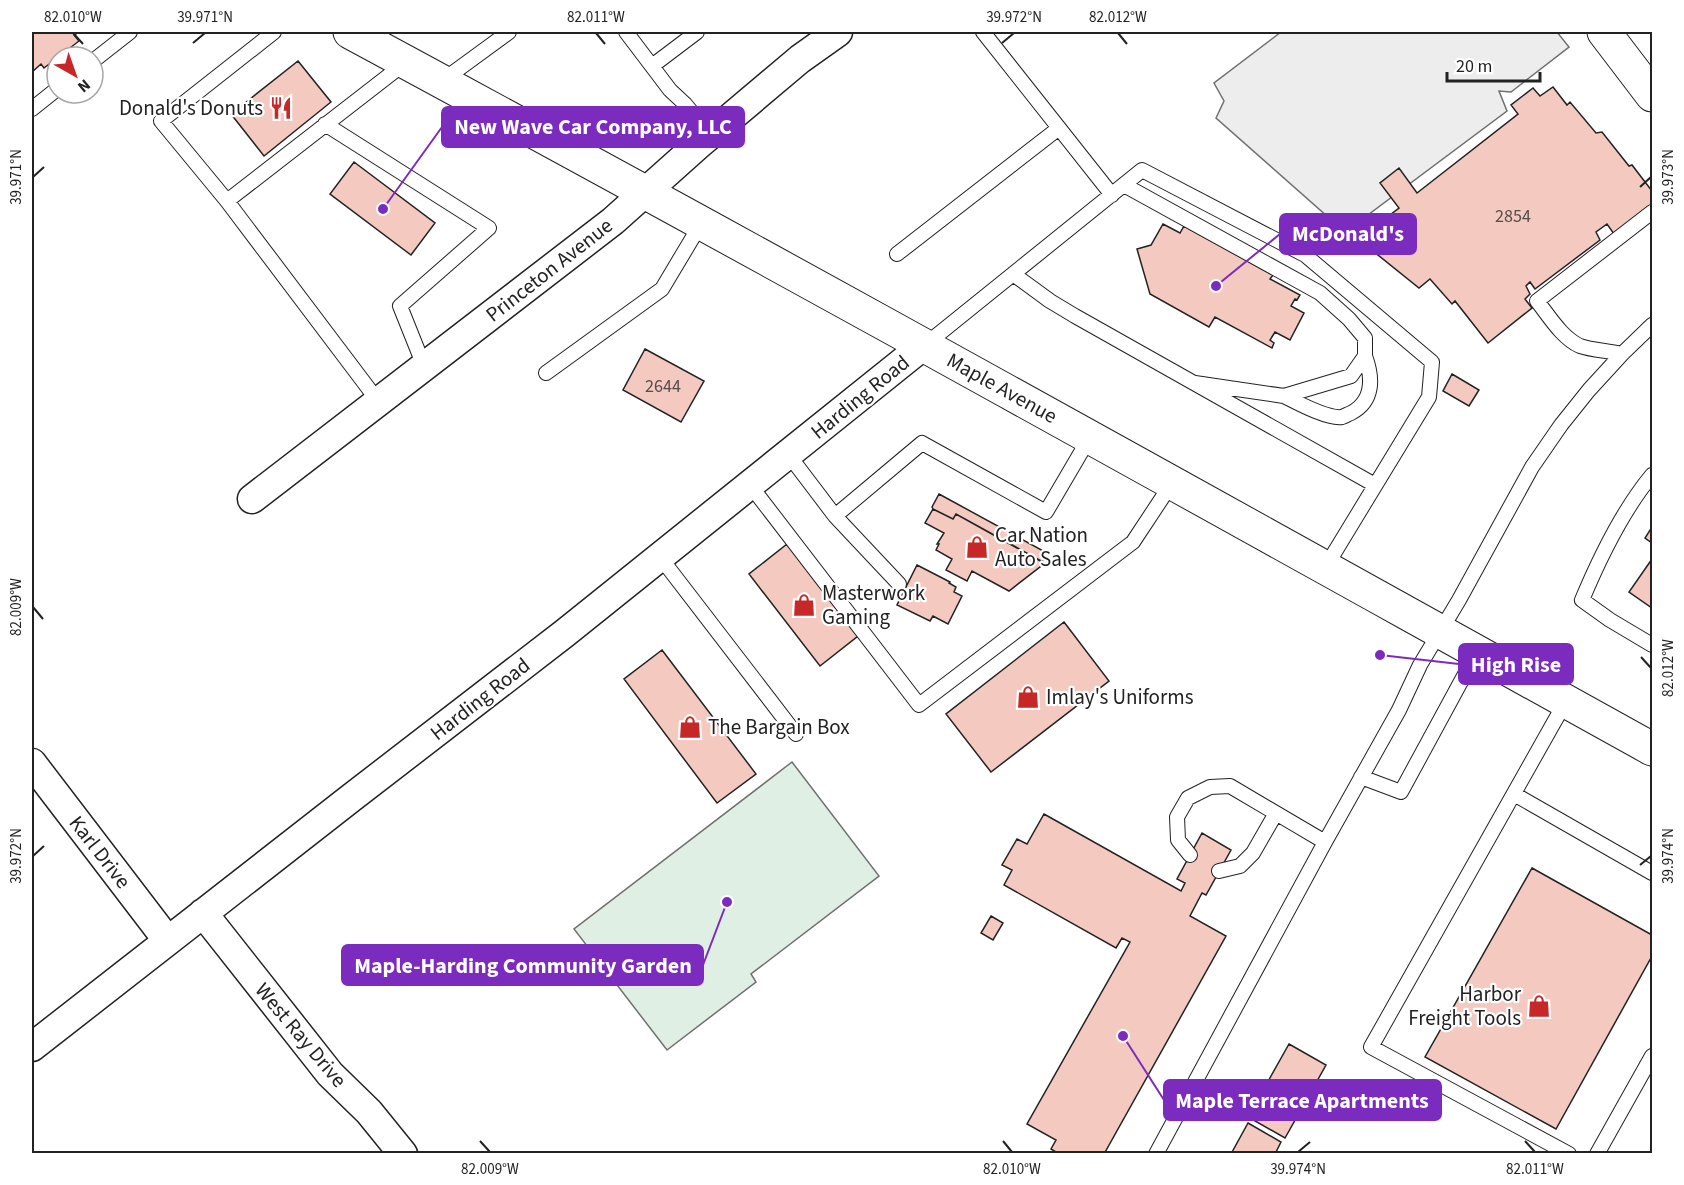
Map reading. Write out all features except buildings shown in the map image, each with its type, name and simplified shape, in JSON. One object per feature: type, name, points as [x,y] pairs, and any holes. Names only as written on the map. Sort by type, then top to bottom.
[{"type":"main road","points":[[1604,32],[1653,94]]},
{"type":"main road","name":"Maple Avenue","points":[[366,35],[407,62],[975,372],[1653,749]]},
{"type":"street","name":"Princeton Avenue","points":[[252,499],[606,227],[710,134],[838,32]]},
{"type":"street","name":"Harding Road","points":[[32,1047],[565,633],[924,345]]},
{"type":"street","name":"Karl Drive","points":[[32,763],[168,941]]},
{"type":"street","name":"West Ray Drive","points":[[203,912],[330,1074],[369,1112],[403,1154]]},
{"type":"lane","points":[[105,52],[130,32]]},
{"type":"lane","points":[[274,32],[161,121],[226,201],[378,401]]},
{"type":"lane","points":[[442,81],[509,32]]},
{"type":"lane","points":[[626,32],[670,90],[686,104],[710,134]]},
{"type":"lane","points":[[652,66],[697,32]]},
{"type":"lane","points":[[983,32],[1112,195]]},
{"type":"lane","points":[[226,201],[407,62]]},
{"type":"lane","points":[[32,109],[45,99]]},
{"type":"lane","points":[[325,124],[489,228],[400,306],[424,366]]},
{"type":"lane","points":[[897,254],[1059,128]]},
{"type":"lane","points":[[924,345],[1142,170],[1305,255],[1432,362],[1430,397],[1325,568]]},
{"type":"lane","points":[[1124,185],[1320,293],[1365,338],[1365,356],[1371,372],[1369,392],[1361,407],[1342,417],[1318,413],[1284,396],[1195,383]]},
{"type":"lane","points":[[1623,354],[1580,346],[1565,335],[1537,301],[1653,212]]},
{"type":"lane","points":[[546,374],[662,289],[702,222]]},
{"type":"lane","points":[[1013,274],[1050,301],[1375,485]]},
{"type":"lane","points":[[1156,1154],[1399,710],[1420,665],[1459,600],[1532,467],[1589,390],[1653,325]]},
{"type":"lane","points":[[1284,396],[1351,376],[1365,356]]},
{"type":"lane","points":[[835,516],[922,443],[1046,512],[1090,437]]},
{"type":"lane","points":[[788,454],[835,516],[899,584]]},
{"type":"lane","points":[[1653,475],[1641,489],[1598,561],[1582,600],[1610,620],[1653,645]]},
{"type":"lane","points":[[750,485],[920,705],[1133,542],[1172,483]]},
{"type":"lane","points":[[660,558],[796,734]]},
{"type":"lane","points":[[1361,777],[1401,792],[1478,651]]},
{"type":"lane","points":[[1566,701],[1371,1047],[1569,1154]]},
{"type":"lane","points":[[1190,855],[1178,840],[1176,817],[1188,798],[1210,788],[1230,786],[1325,842]]},
{"type":"lane","points":[[1514,794],[1653,873]]},
{"type":"lane","points":[[1219,871],[1240,866],[1253,853],[1276,813]]},
{"type":"lane","points":[[1597,1154],[1653,1056]]},
{"type":"green space","points":[[792,762],[879,876],[751,974],[756,982],[667,1050],[574,929]]},
{"type":"shaded area","points":[[1281,32],[1557,32],[1569,47],[1511,92],[1499,91],[1507,111],[1345,232],[1216,118],[1224,101],[1214,83]]},
{"type":"place","name":"Donald's Donuts","points":[[281,108]]},
{"type":"place","name":"New Wave Car Company, LLC","points":[[383,209]]},
{"type":"place","name":"McDonald's","points":[[1216,286]]},
{"type":"place","name":"Car Nation Auto Sales","points":[[977,547]]},
{"type":"place","name":"Masterwork Gaming","points":[[804,605]]},
{"type":"place","name":"High Rise","points":[[1380,655]]},
{"type":"place","name":"Imlay's Uniforms","points":[[1028,697]]},
{"type":"place","name":"The Bargain Box","points":[[690,727]]},
{"type":"place","name":"Maple-Harding Community Garden","points":[[727,902]]},
{"type":"place","name":"Harbor Freight Tools","points":[[1539,1006]]},
{"type":"place","name":"Maple Terrace Apartments","points":[[1123,1036]]}]
